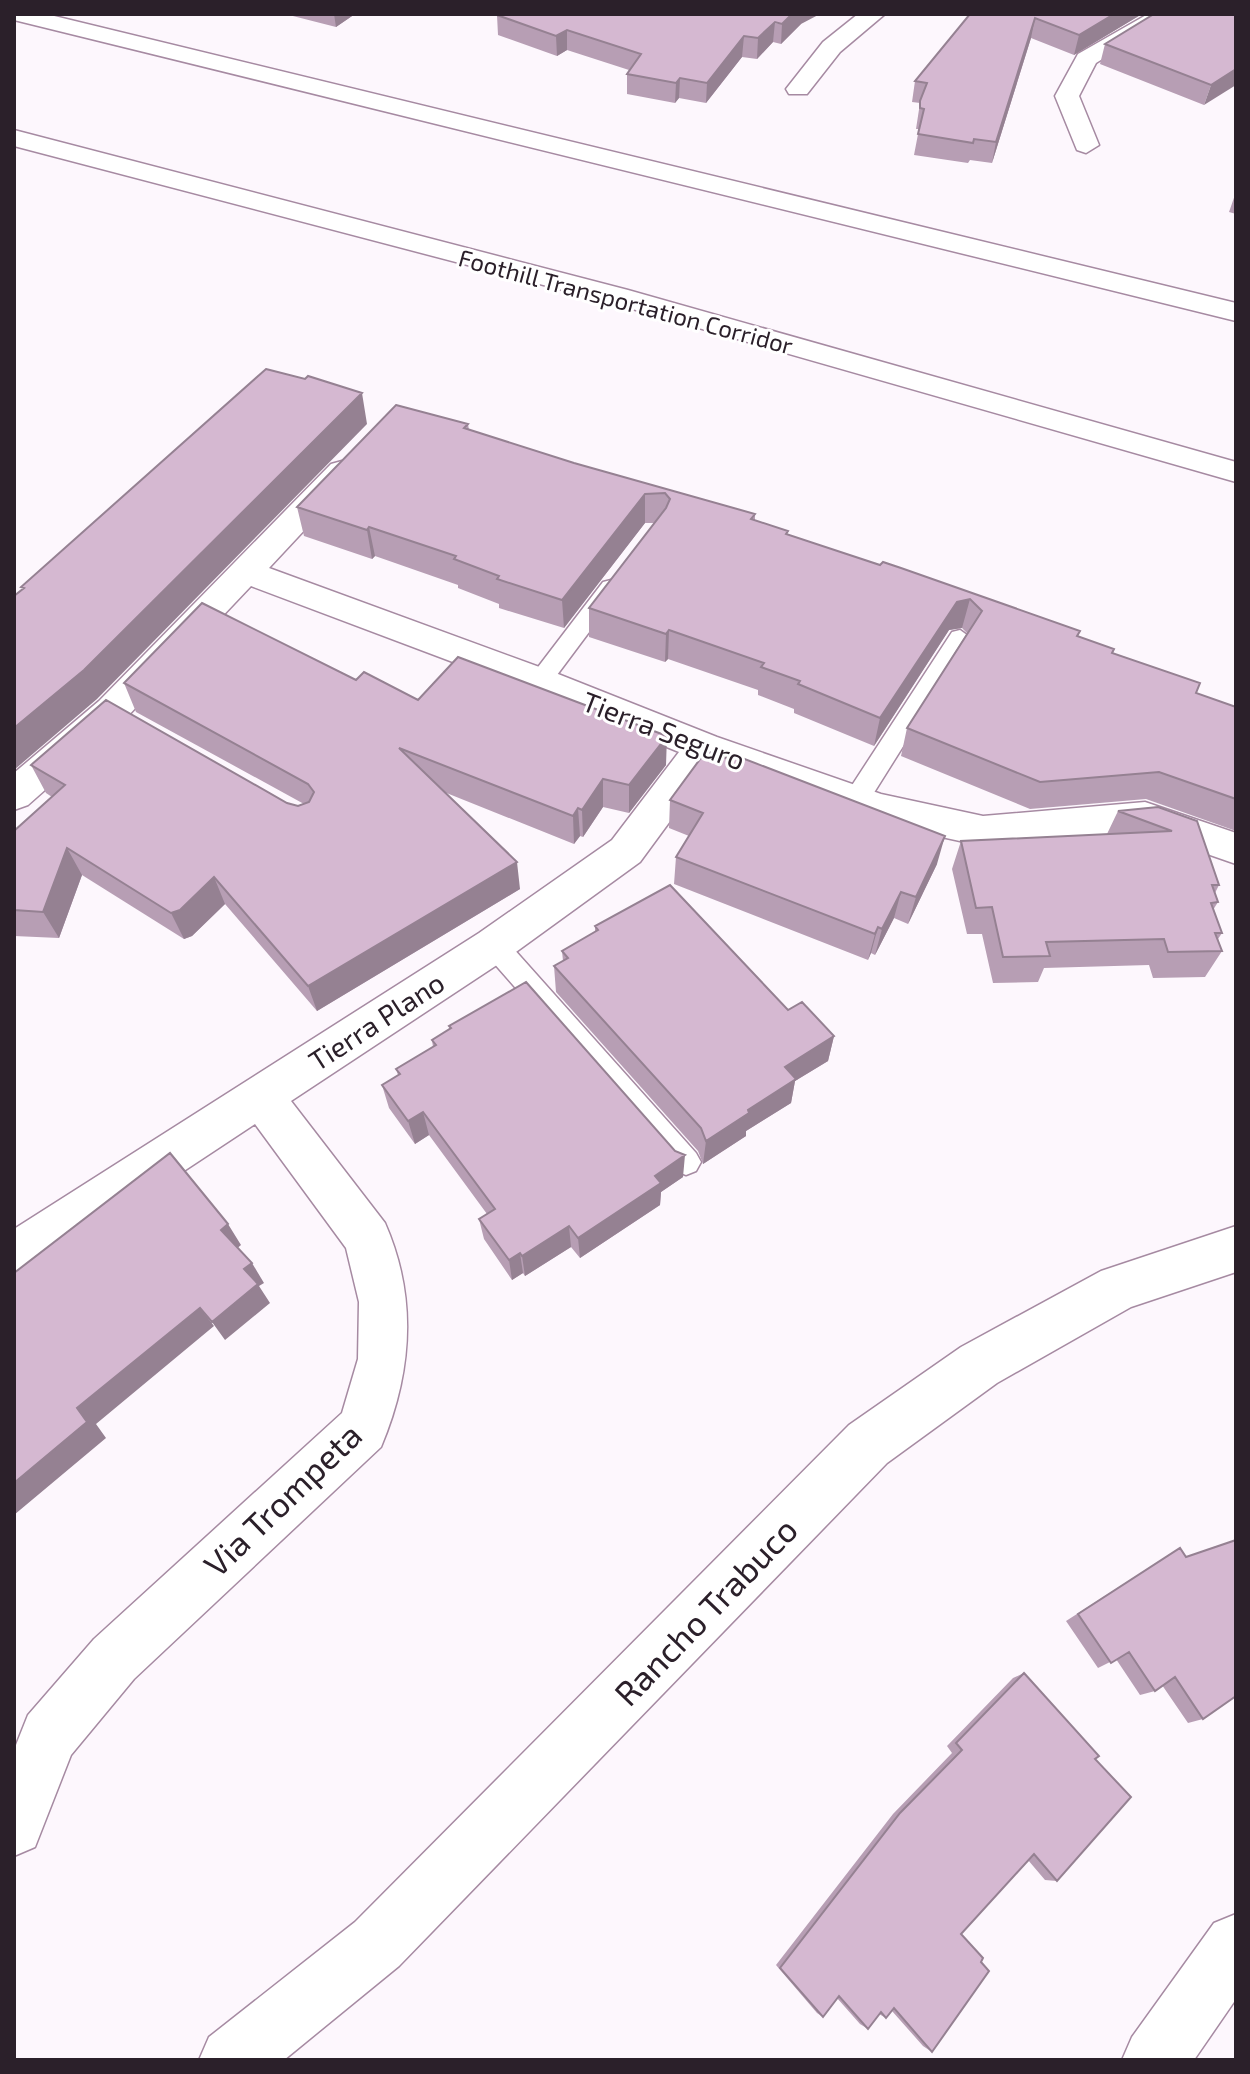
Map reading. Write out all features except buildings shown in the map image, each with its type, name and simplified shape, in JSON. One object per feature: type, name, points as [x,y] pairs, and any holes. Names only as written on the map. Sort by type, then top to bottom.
[{"type":"main road","points":[[18,14],[1236,312]]},
{"type":"main road","points":[[798,89],[824,52],[860,21],[874,14]]},
{"type":"main road","points":[[1086,145],[1067,96],[1086,59],[1164,14]]},
{"type":"main road","name":"Foothill Transportation Corridor","points":[[14,138],[618,296],[1236,472]]},
{"type":"main road","points":[[14,795],[126,718],[244,571],[364,449]]},
{"type":"main road","name":"Tierra Seguro","points":[[244,571],[540,681],[704,747],[856,800],[983,831],[1145,817],[1236,849]]},
{"type":"main road","name":"Tierra Plano","points":[[14,1256],[494,945],[626,851],[704,747]]},
{"type":"main road","name":"Via Trompeta","points":[[14,1826],[49,1736],[114,1659],[363,1429],[383,1359],[384,1302],[368,1239],[261,1096]]},
{"type":"main road","name":"Rancho Trabuco","points":[[232,2060],[377,1944],[868,1444],[979,1365],[1118,1288],[1236,1249]]},
{"type":"main road","points":[[1155,2060],[1236,1945]]},
{"type":"lane","points":[[540,681],[626,567]]},
{"type":"lane","points":[[856,800],[960,638]]},
{"type":"lane","points":[[494,945],[686,1162]]}]
